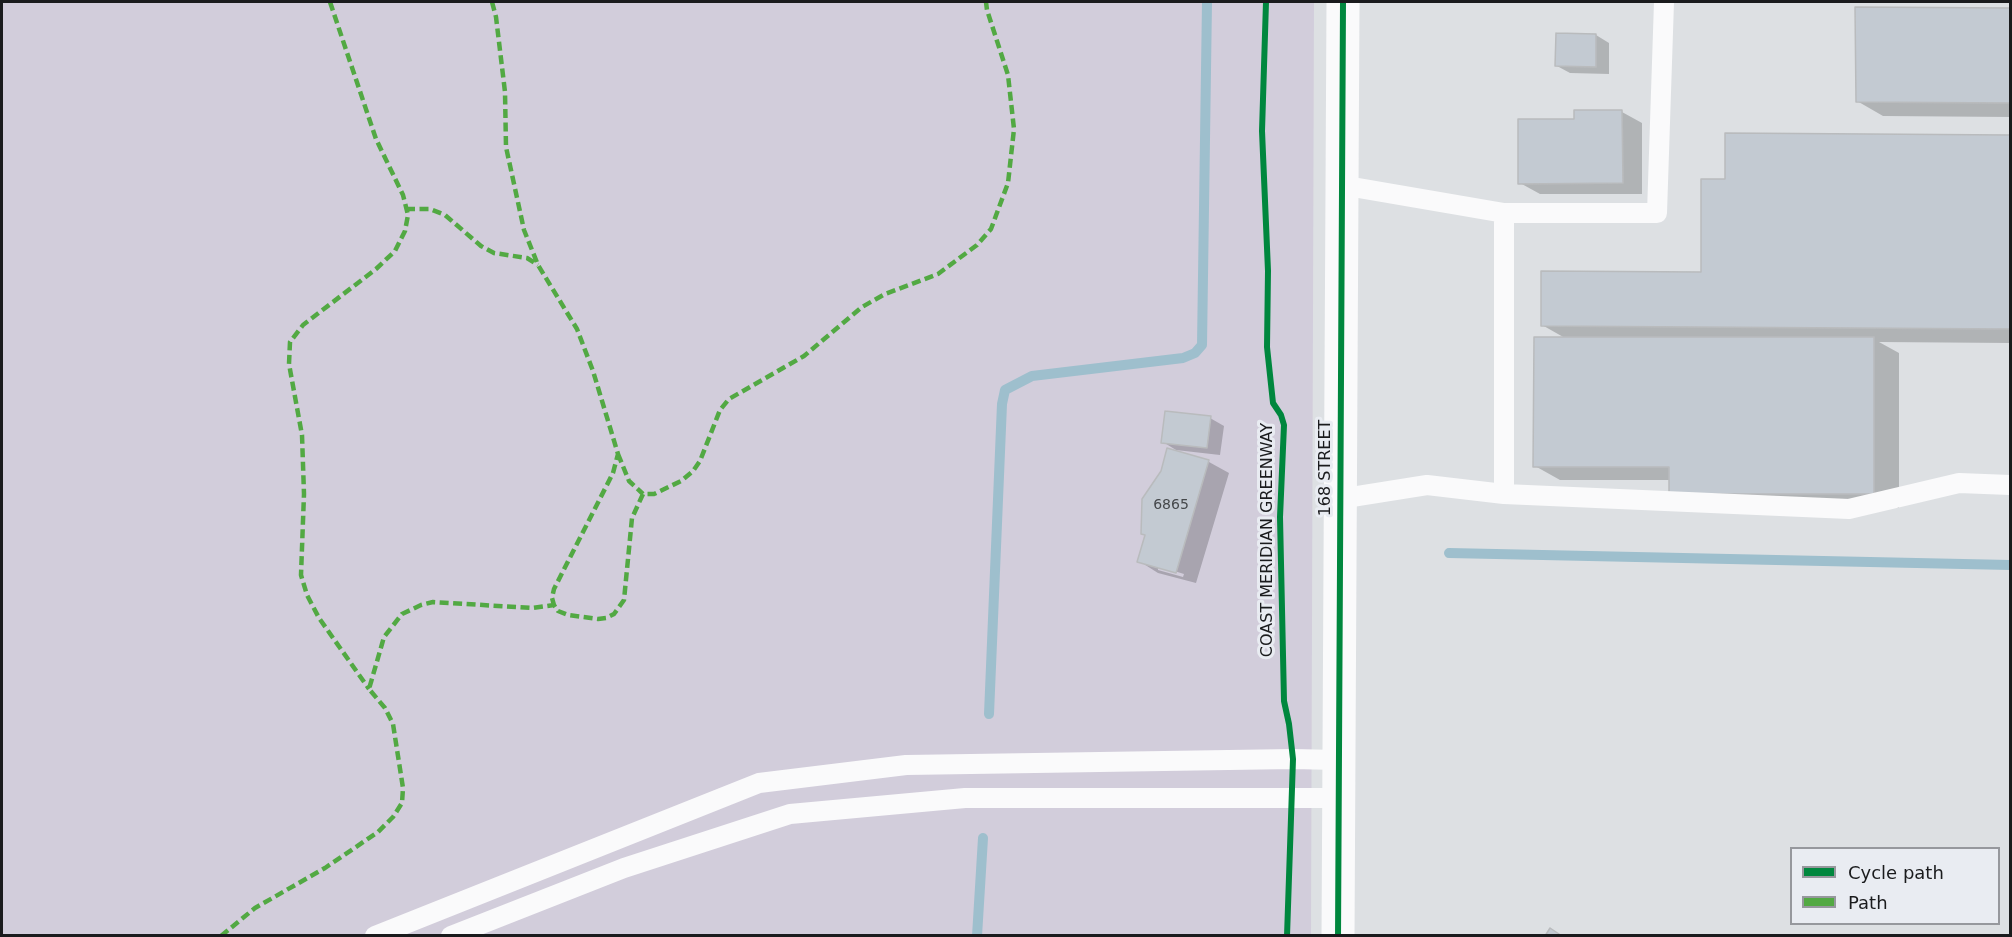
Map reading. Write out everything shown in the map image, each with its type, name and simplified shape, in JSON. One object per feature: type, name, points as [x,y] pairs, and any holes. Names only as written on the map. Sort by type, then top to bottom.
[{"type":"main road","name":"168 STREET","points":[[1338,936],[1342,2]]},
{"type":"lane","points":[[1341,185],[1504,213],[1657,213],[1664,2]]},
{"type":"lane","points":[[1504,213],[1504,494]]},
{"type":"lane","points":[[1339,499],[1426,485],[1504,494],[1849,509],[1959,483],[2010,484]]},
{"type":"lane","points":[[375,936],[759,783],[906,765],[1338,760]]},
{"type":"lane","points":[[452,936],[624,868],[790,814],[965,798],[1338,798]]},
{"type":"shaded area","points":[[2,2],[1314,2],[1311,935],[2,936]]},
{"type":"building","points":[[1855,7],[2010,8],[2010,103],[1856,102]]},
{"type":"building","points":[[1556,33],[1596,34],[1596,67],[1555,66]]},
{"type":"building","points":[[1574,110],[1622,110],[1623,183],[1518,184],[1518,119],[1574,119]]},
{"type":"building","points":[[1725,133],[2010,135],[2010,329],[1541,326],[1541,271],[1701,272],[1701,179],[1725,179]]},
{"type":"building","points":[[1534,337],[1874,337],[1874,494],[1669,494],[1669,467],[1533,467]]},
{"type":"building","points":[[1165,411],[1211,416],[1207,448],[1161,443]]},
{"type":"building","points":[[1167,448],[1209,460],[1176,573],[1137,562],[1145,535],[1141,534],[1142,499],[1161,471]]},
{"type":"building","points":[[1550,928],[1562,936],[1545,936]]},
{"type":"waterway","points":[[989,714],[1002,404],[1005,390],[1032,376],[1183,358],[1195,353],[1202,345],[1207,2]]},
{"type":"waterway","points":[[1449,553],[2010,565]]},
{"type":"waterway","points":[[977,936],[983,838]]},
{"type":"marked path","points":[[330,2],[376,139],[403,195],[408,215],[405,231],[395,251],[376,269],[303,325],[290,342],[289,364],[302,435],[304,494],[301,575],[307,595],[319,618],[369,689]]},
{"type":"marked path","points":[[492,2],[496,17],[505,92],[506,147],[524,230],[538,265],[577,329],[593,371],[618,454],[613,473],[554,589],[552,598],[554,605]]},
{"type":"marked path","points":[[221,936],[255,908],[325,868],[378,832],[393,817],[402,803],[403,788],[393,724],[385,708],[369,689],[384,637],[402,614],[433,602],[532,608],[554,605],[558,611],[568,615],[598,619],[614,614],[624,600],[632,518],[643,494],[654,494],[681,481],[693,471],[700,461],[720,410],[729,399],[804,356],[862,307],[885,294],[938,274],[977,245],[991,229],[1008,183],[1014,129],[1008,75],[986,2]]},
{"type":"marked path","points":[[406,209],[430,209],[445,215],[481,246],[494,253],[527,258],[538,265]]},
{"type":"marked path","points":[[618,454],[629,481],[643,494]]},
{"type":"cycle path","name":"COAST MERIDIAN GREENWAY","points":[[1266,2],[1262,131],[1268,271],[1267,347],[1273,403],[1284,425],[1280,517],[1284,701],[1293,759],[1287,936]]},
{"type":"cycle path","points":[[1338,936],[1343,2]]}]
